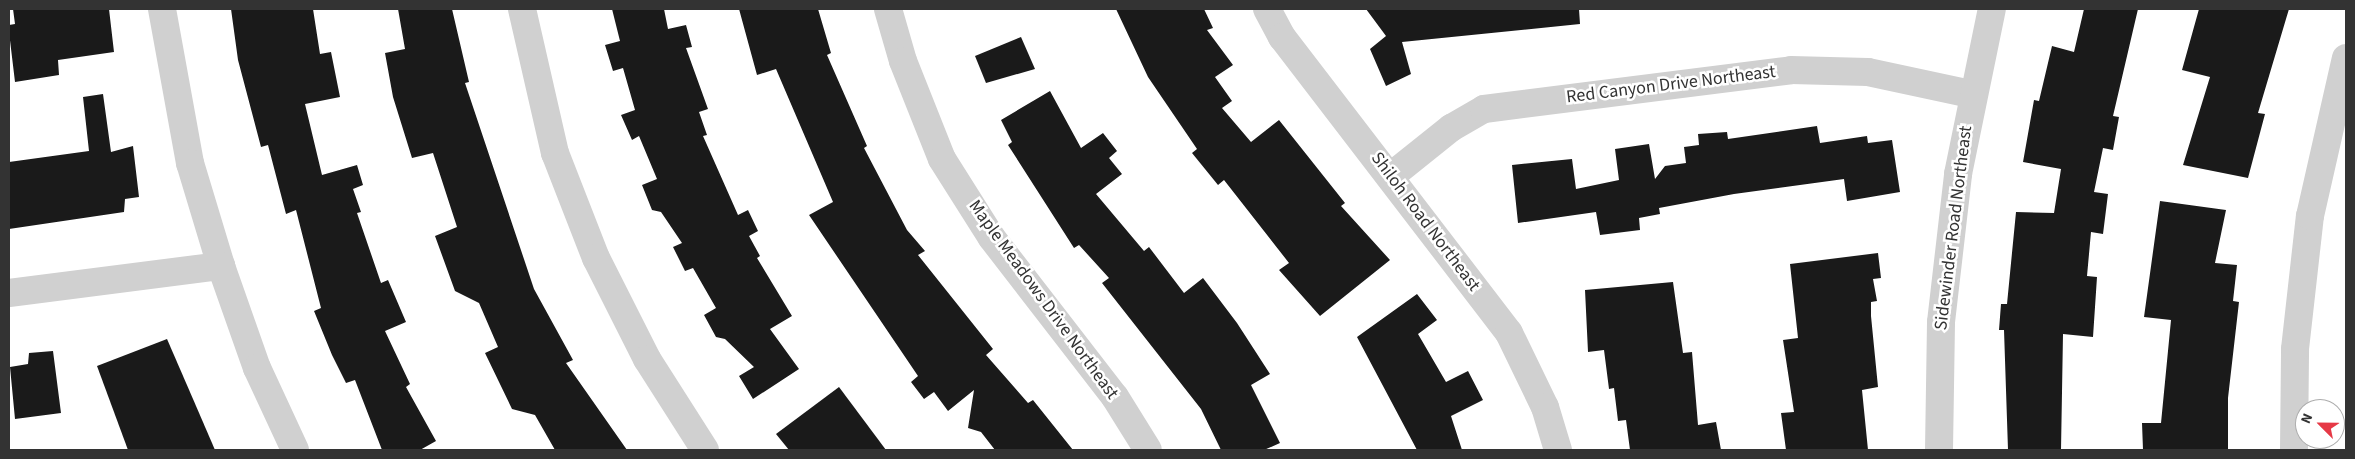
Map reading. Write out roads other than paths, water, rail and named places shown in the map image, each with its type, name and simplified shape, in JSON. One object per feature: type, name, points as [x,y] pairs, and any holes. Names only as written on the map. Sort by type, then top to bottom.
[{"type":"street","points":[[162,9],[190,163],[221,266],[257,368],[295,450]]},
{"type":"street","points":[[522,9],[555,153],[596,258],[647,359],[705,450]]},
{"type":"street","name":"Maple Meadows Drive Northeast","points":[[888,9],[903,60],[942,159],[992,238],[1115,397],[1148,450]]},
{"type":"street","name":"Shiloh Road Northeast","points":[[1267,9],[1282,37],[1391,176],[1509,333],[1545,408],[1558,450]]},
{"type":"street","name":"Sidewinder Road Northeast","points":[[1939,450],[1941,322],[1971,94],[1992,9]]},
{"type":"street","points":[[2294,450],[2295,349],[2310,216],[2346,58]]},
{"type":"street","name":"Red Canyon Drive Northeast","points":[[1391,176],[1451,128],[1484,110],[1791,70],[1868,72],[1971,94]]},
{"type":"street","points":[[9,294],[221,266]]}]
